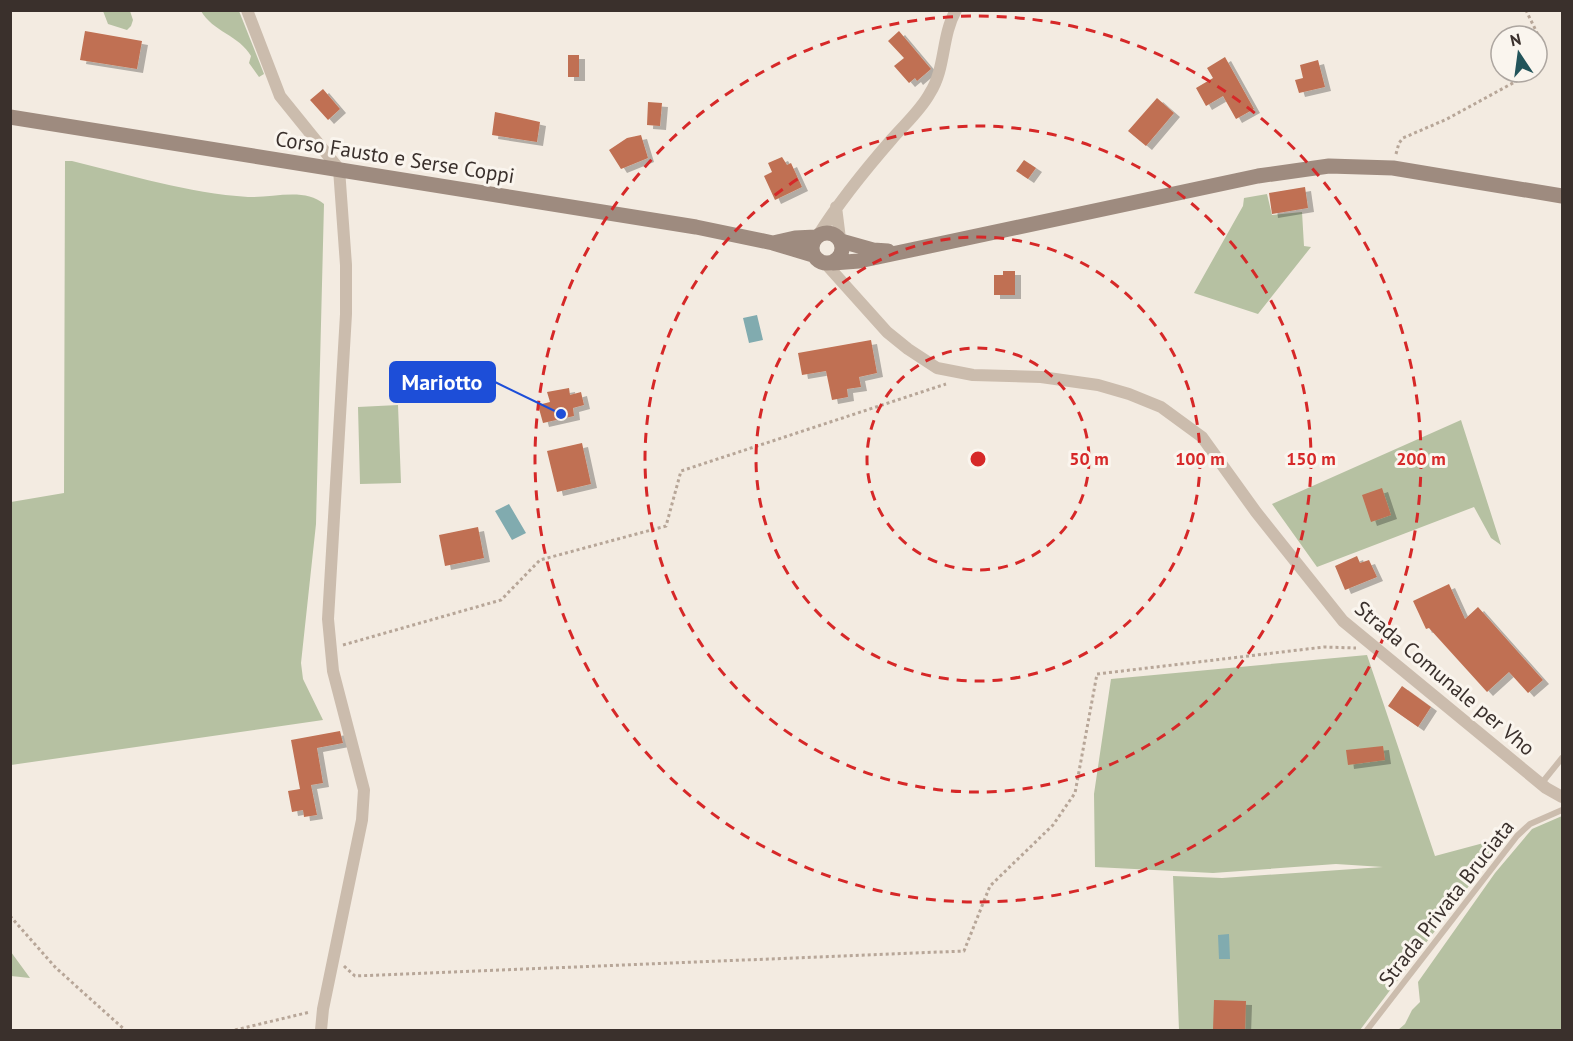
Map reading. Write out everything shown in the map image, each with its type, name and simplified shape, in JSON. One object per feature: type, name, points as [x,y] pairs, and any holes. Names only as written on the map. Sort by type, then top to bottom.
[{"type":"street","points":[[247,10],[280,96],[339,169],[346,265],[346,314],[327,618],[333,671],[364,790],[364,802],[363,820],[333,957],[321,1030]]},
{"type":"street","points":[[956,10],[943,42],[939,75],[930,95],[846,192],[812,244],[813,255],[817,260],[829,263],[859,261],[1258,176],[1329,166],[1393,168],[1563,196]]},
{"type":"street","name":"Corso Fausto e Serse Coppi","points":[[10,117],[685,225],[773,243],[813,255]]},
{"type":"street","points":[[829,263],[840,258],[843,248],[836,207]]},
{"type":"street","points":[[773,243],[833,234],[840,240],[873,250],[900,252]]},
{"type":"street","name":"Strada Comunale per Vho","points":[[829,263],[887,332],[937,368],[973,375],[1041,376],[1098,385],[1161,406],[1202,437],[1256,512],[1343,621],[1541,784],[1563,797]]},
{"type":"lane","points":[[1541,784],[1563,758]]},
{"type":"lane","name":"Strada Privata Bruciata","points":[[1367,1030],[1517,836],[1530,824],[1563,810]]},
{"type":"path","points":[[1526,10],[1532,24]]},
{"type":"path","points":[[1393,168],[1399,143],[1404,138],[1447,119],[1511,84]]},
{"type":"path","points":[[330,649],[501,600],[540,560],[666,526],[681,471],[973,375]]},
{"type":"path","points":[[333,957],[355,976],[964,951],[990,886],[1053,825],[1075,793],[1097,674],[1324,647],[1377,649]]},
{"type":"path","points":[[10,916],[56,968],[125,1030]]},
{"type":"path","points":[[235,1030],[323,1009]]},
{"type":"green space","points":[[103,11],[130,11],[133,20],[131,26],[127,30],[108,24]]},
{"type":"green space","points":[[201,11],[239,11],[264,74],[259,77],[249,63],[251,56],[246,49],[212,24]]},
{"type":"green space","points":[[65,161],[203,192],[248,197],[298,195],[316,199],[324,204],[316,524],[301,663],[303,679],[323,720],[11,765],[11,502],[64,493]]},
{"type":"green space","points":[[1267,194],[1272,215],[1302,212],[1304,246],[1311,247],[1258,314],[1194,293],[1243,206],[1244,198]]},
{"type":"green space","points":[[398,405],[401,483],[360,484],[358,407]]},
{"type":"green space","points":[[1461,420],[1501,545],[1491,538],[1474,507],[1317,567],[1272,504]]},
{"type":"green space","points":[[1367,655],[1435,856],[1506,837],[1360,1030],[1179,1030],[1173,876],[1222,878],[1383,867],[1336,864],[1213,873],[1095,867],[1094,794],[1111,679]]},
{"type":"green space","points":[[1562,816],[1562,1030],[1398,1030],[1420,1002],[1418,982],[1495,873],[1532,829]]},
{"type":"green space","points":[[11,952],[30,978],[11,976]]},
{"type":"water","points":[[757,315],[763,340],[749,343],[743,318]]},
{"type":"water","points":[[509,504],[526,533],[512,540],[495,511]]},
{"type":"water","points":[[1229,934],[1230,959],[1219,959],[1218,935]]},
{"type":"building","points":[[85,31],[142,41],[137,69],[80,60]]},
{"type":"building","points":[[899,31],[931,69],[917,81],[915,78],[909,83],[894,66],[904,58],[888,41]]},
{"type":"building","points":[[568,55],[579,55],[579,77],[568,77]]},
{"type":"building","points":[[1225,57],[1254,109],[1236,119],[1223,96],[1206,106],[1196,88],[1213,78],[1207,68]]},
{"type":"building","points":[[1318,60],[1325,87],[1299,93],[1295,80],[1303,78],[1300,65]]},
{"type":"building","points":[[323,89],[340,109],[328,120],[310,100]]},
{"type":"building","points":[[1157,98],[1174,113],[1146,146],[1128,131]]},
{"type":"building","points":[[648,102],[662,103],[660,126],[647,125]]},
{"type":"building","points":[[495,112],[540,122],[537,142],[492,135]]},
{"type":"building","points":[[641,135],[648,158],[621,169],[609,150],[627,138]]},
{"type":"building","points":[[782,157],[787,165],[791,163],[802,187],[775,200],[764,176],[772,172],[768,163]]},
{"type":"building","points":[[1024,160],[1036,168],[1028,179],[1016,171]]},
{"type":"building","points":[[1305,187],[1308,208],[1272,214],[1269,193]]},
{"type":"building","points":[[1003,271],[1015,271],[1015,295],[994,295],[994,275],[1003,275]]},
{"type":"building","points":[[871,340],[877,373],[859,377],[861,387],[847,389],[848,397],[832,400],[826,371],[802,375],[798,353]]},
{"type":"building","points":[[569,388],[570,395],[581,392],[584,405],[573,408],[574,416],[543,423],[538,405],[550,402],[547,392]]},
{"type":"building","points":[[582,443],[591,484],[557,492],[547,451]]},
{"type":"building","points":[[1382,488],[1391,515],[1371,522],[1362,495]]},
{"type":"building","points":[[478,527],[484,558],[445,566],[439,535]]},
{"type":"building","points":[[1357,556],[1360,563],[1369,560],[1377,577],[1345,590],[1335,566]]},
{"type":"building","points":[[1449,584],[1465,619],[1478,607],[1543,680],[1528,693],[1509,672],[1487,692],[1429,628],[1426,629],[1413,601]]},
{"type":"building","points":[[1402,686],[1431,707],[1418,727],[1388,706]]},
{"type":"building","points":[[340,731],[343,743],[317,748],[323,783],[311,785],[317,815],[304,817],[303,810],[292,812],[288,791],[300,789],[291,740]]},
{"type":"building","points":[[1383,746],[1385,760],[1348,765],[1346,750]]},
{"type":"building","points":[[1214,1000],[1246,1001],[1245,1030],[1213,1030]]},
{"type":"place","name":"Mariotto","points":[[561,414]]}]
